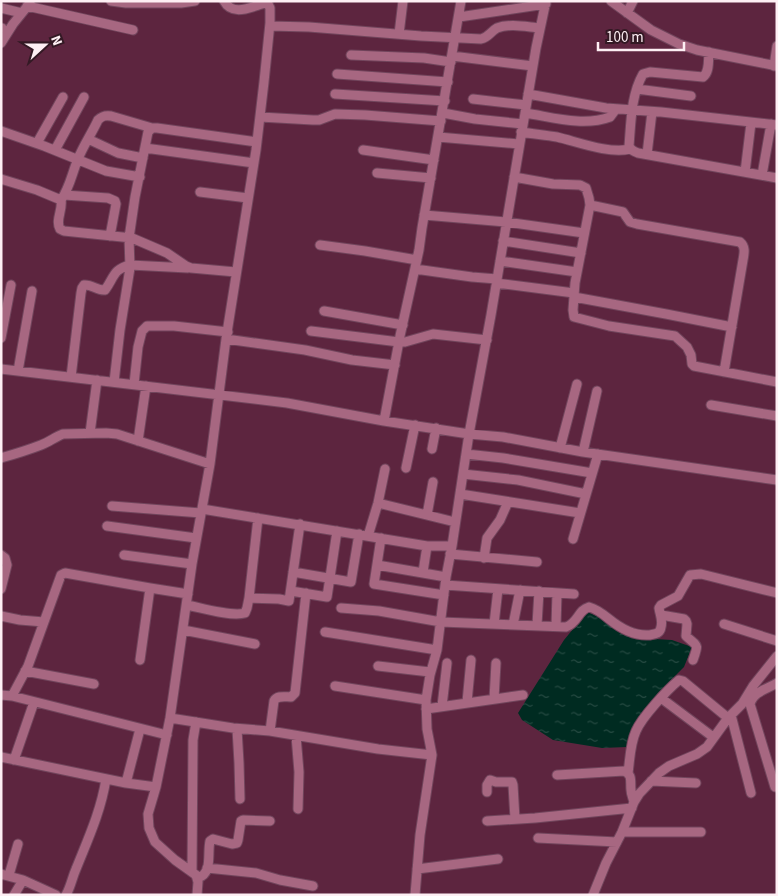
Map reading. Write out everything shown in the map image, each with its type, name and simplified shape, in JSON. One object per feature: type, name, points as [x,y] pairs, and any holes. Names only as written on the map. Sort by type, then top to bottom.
[{"type":"street","points":[[111,1],[126,3],[194,1]]},
{"type":"street","points":[[224,1],[228,7],[238,10],[269,3],[270,26],[257,142],[236,272],[210,464],[196,538],[170,718],[148,818],[151,835],[160,848],[195,875],[202,877],[208,868],[209,844],[211,840],[232,844],[237,843],[240,821],[270,821]]},
{"type":"street","points":[[399,34],[403,1]]},
{"type":"street","points":[[384,420],[416,265],[461,1]]},
{"type":"street","points":[[611,1],[666,39],[697,50],[775,66],[777,46]]},
{"type":"street","points":[[627,13],[633,1]]},
{"type":"street","points":[[415,895],[420,835],[432,755],[426,729],[426,704],[430,672],[437,650],[469,434],[487,340],[519,144],[546,3],[459,17]]},
{"type":"street","points":[[1,42],[27,7]]},
{"type":"street","points":[[1,8],[27,7],[133,30]]},
{"type":"street","points":[[2,28],[16,21]]},
{"type":"street","points":[[270,26],[481,39],[486,38],[498,28],[515,26],[540,28]]},
{"type":"street","points":[[630,149],[632,111],[636,89],[643,74],[646,72],[703,77],[707,72],[709,52]]},
{"type":"street","points":[[352,55],[452,59],[533,66]]},
{"type":"street","points":[[337,74],[448,82]]},
{"type":"street","points":[[636,89],[691,96]]},
{"type":"street","points":[[335,94],[444,101]]},
{"type":"street","points":[[528,94],[616,109],[774,125],[762,175]]},
{"type":"street","points":[[37,143],[63,97]]},
{"type":"street","points":[[55,150],[84,97]]},
{"type":"street","points":[[473,99],[582,122],[591,122],[610,117],[616,109]]},
{"type":"street","points":[[646,154],[652,112]]},
{"type":"street","points":[[260,117],[320,120],[336,114],[475,119],[522,128],[603,148],[630,149],[633,152],[777,178]]},
{"type":"street","points":[[191,268],[167,253],[129,238],[60,229],[58,223],[62,197],[70,184],[78,159],[88,139],[98,120],[106,115],[152,128],[257,142]]},
{"type":"street","points":[[745,172],[751,123]]},
{"type":"street","points":[[114,382],[130,265],[129,238],[135,197],[148,132],[152,128]]},
{"type":"street","points":[[1,131],[37,143],[112,173],[140,176]]},
{"type":"street","points":[[438,137],[519,144]]},
{"type":"street","points":[[88,139],[118,153],[143,158]]},
{"type":"street","points":[[145,148],[254,162]]},
{"type":"street","points":[[364,150],[434,160]]},
{"type":"street","points":[[377,173],[431,178]]},
{"type":"street","points":[[514,178],[553,184],[580,185],[586,188],[590,205],[574,295],[573,314],[576,319],[675,336],[687,347],[694,366],[777,382]]},
{"type":"street","points":[[1,179],[62,197],[108,198],[114,201],[116,204],[110,236]]},
{"type":"street","points":[[200,192],[248,198]]},
{"type":"street","points":[[590,205],[623,212],[630,222],[637,224],[743,244],[744,260],[724,372]]},
{"type":"street","points":[[424,215],[506,222],[584,233]]},
{"type":"street","points":[[503,241],[581,253]]},
{"type":"street","points":[[320,245],[365,251],[416,265],[472,277],[574,295],[732,327]]},
{"type":"street","points":[[500,260],[577,272]]},
{"type":"street","points":[[70,377],[82,288],[84,285],[88,284],[102,291],[117,271],[122,267],[130,265],[236,272]]},
{"type":"street","points":[[1,338],[11,285]]},
{"type":"street","points":[[18,371],[32,291]]},
{"type":"street","points":[[324,311],[403,325]]},
{"type":"street","points":[[134,384],[138,347],[142,330],[147,326],[174,326],[352,360],[394,365]]},
{"type":"street","points":[[311,330],[399,342],[434,334],[487,340]]},
{"type":"street","points":[[1,369],[287,404],[469,434],[503,437],[583,452],[777,480]]},
{"type":"street","points":[[90,433],[97,380]]},
{"type":"street","points":[[560,448],[577,384]]},
{"type":"street","points":[[138,440],[146,386]]},
{"type":"street","points":[[583,452],[597,390]]},
{"type":"street","points":[[710,405],[777,416]]},
{"type":"street","points":[[406,468],[415,425]]},
{"type":"street","points":[[432,449],[436,428]]},
{"type":"street","points":[[1,458],[42,444],[63,434],[90,433],[117,434],[210,464]]},
{"type":"street","points":[[466,454],[503,458],[592,473]]},
{"type":"street","points":[[573,539],[598,454]]},
{"type":"street","points":[[294,572],[351,582],[363,535],[378,503],[385,469]]},
{"type":"street","points":[[463,474],[518,480],[586,494]]},
{"type":"street","points":[[428,515],[433,482]]},
{"type":"street","points":[[460,494],[580,513]]},
{"type":"street","points":[[484,558],[487,538],[500,520],[508,502]]},
{"type":"street","points":[[378,503],[455,522]]},
{"type":"street","points":[[112,506],[202,511],[258,518],[451,550],[484,558],[537,562]]},
{"type":"street","points":[[187,605],[231,614],[245,613],[249,598],[258,518]]},
{"type":"street","points":[[249,598],[271,598],[289,601],[300,524]]},
{"type":"street","points":[[107,526],[196,538]]},
{"type":"street","points":[[291,591],[327,597],[337,531]]},
{"type":"street","points":[[381,538],[374,584],[445,586],[574,594]]},
{"type":"street","points":[[423,572],[427,546]]},
{"type":"street","points":[[1,555],[6,558],[7,566],[1,588]]},
{"type":"street","points":[[124,555],[192,564]]},
{"type":"street","points":[[377,565],[423,572],[445,586]]},
{"type":"street","points":[[12,696],[25,671],[61,575],[65,573],[188,594]]},
{"type":"street","points":[[341,608],[379,611],[441,622],[566,627],[573,624],[582,610],[589,607],[599,611],[616,624],[633,633],[644,635],[660,631],[662,621],[659,608],[678,596],[690,575],[701,574],[777,593]]},
{"type":"street","points":[[140,660],[150,588]]},
{"type":"street","points":[[494,624],[498,589]]},
{"type":"street","points":[[513,625],[520,590]]},
{"type":"street","points":[[537,625],[539,591]]},
{"type":"street","points":[[556,626],[557,592]]},
{"type":"street","points":[[270,731],[275,698],[291,697],[295,693],[306,593]]},
{"type":"street","points":[[661,615],[686,621],[686,636],[696,643],[697,646],[693,660]]},
{"type":"street","points":[[1,616],[44,622]]},
{"type":"street","points":[[724,624],[777,641]]},
{"type":"street","points":[[183,630],[255,644]]},
{"type":"street","points":[[325,632],[437,650]]},
{"type":"street","points":[[593,895],[633,805],[651,781],[658,772],[707,747],[742,704],[753,686],[777,656]]},
{"type":"street","points":[[468,702],[471,660]]},
{"type":"street","points":[[442,706],[447,662]]},
{"type":"street","points":[[494,699],[496,663]]},
{"type":"street","points":[[378,666],[430,672]]},
{"type":"street","points":[[25,671],[94,684]]},
{"type":"street","points":[[633,805],[630,776],[628,773],[637,729],[661,698],[677,681],[682,680],[730,717],[751,793]]},
{"type":"street","points":[[335,686],[442,706],[523,695]]},
{"type":"street","points":[[775,787],[750,704],[754,696],[776,687]]},
{"type":"street","points":[[1,695],[12,696],[167,735]]},
{"type":"street","points":[[661,698],[713,738]]},
{"type":"street","points":[[14,760],[34,702]]},
{"type":"street","points":[[170,718],[237,729],[270,731],[378,749],[432,755]]},
{"type":"street","points":[[196,722],[193,740],[197,895]]},
{"type":"street","points":[[126,783],[140,728]]},
{"type":"street","points":[[237,729],[240,763],[240,799]]},
{"type":"street","points":[[296,736],[298,809]]},
{"type":"street","points":[[1,757],[126,783],[156,787]]},
{"type":"street","points":[[557,775],[624,771],[628,773]]},
{"type":"street","points":[[66,895],[90,836],[101,803],[106,778]]},
{"type":"street","points":[[487,792],[487,785],[490,780],[512,782],[515,819]]},
{"type":"street","points":[[651,781],[696,783]]},
{"type":"street","points":[[487,821],[633,805]]},
{"type":"street","points":[[622,832],[701,832]]},
{"type":"street","points":[[538,838],[617,842]]},
{"type":"street","points":[[18,844],[5,874],[56,895]]},
{"type":"street","points":[[416,870],[498,859]]},
{"type":"street","points":[[208,868],[256,873],[312,886]]},
{"type":"street","points":[[14,895],[22,880]]},
{"type":"water","points":[[587,612],[655,639],[672,640],[692,647],[684,667],[644,710],[627,747],[602,748],[553,740],[522,720],[518,713],[564,640]]}]
